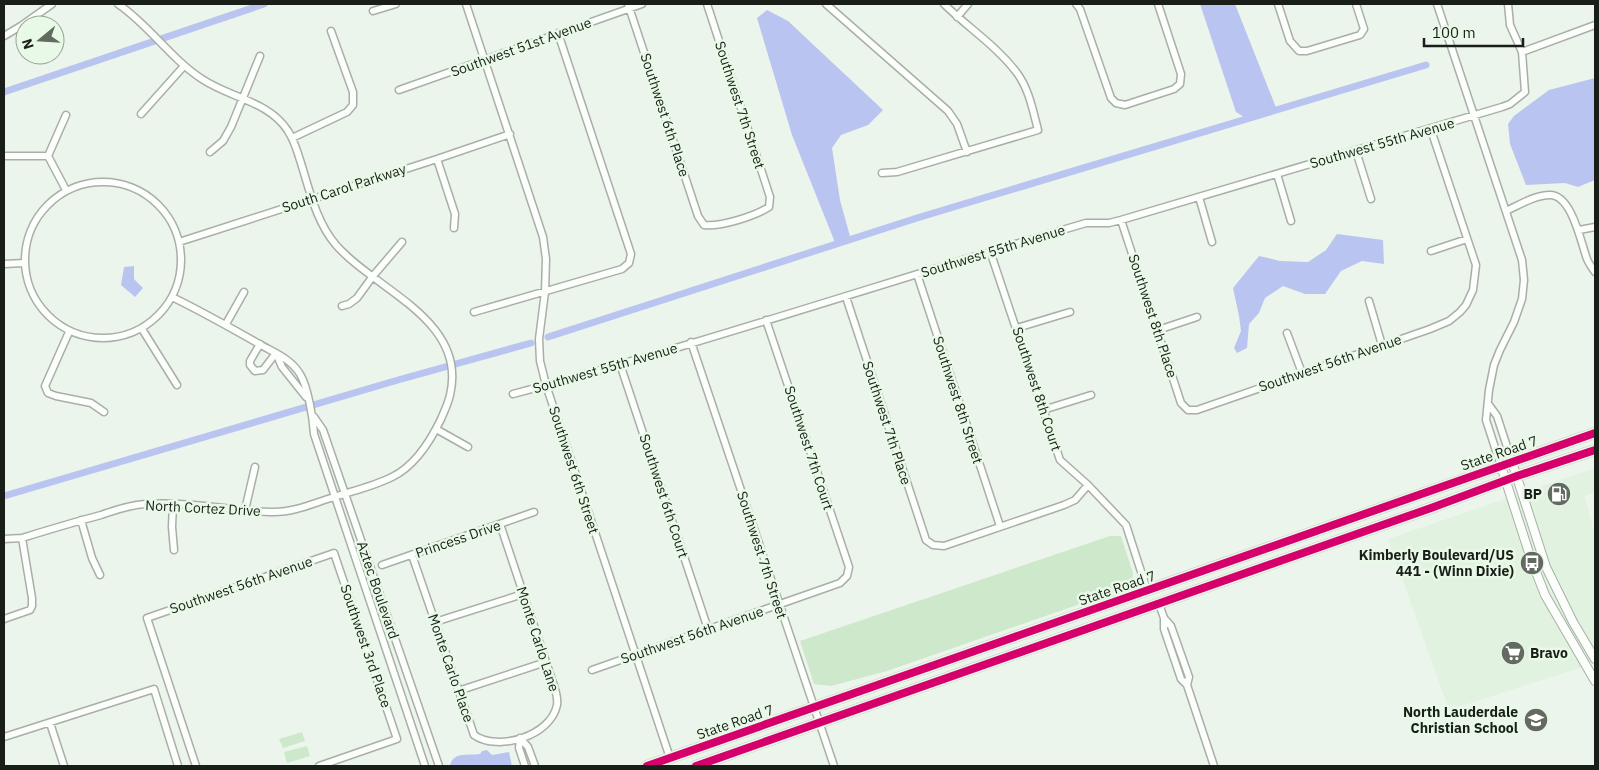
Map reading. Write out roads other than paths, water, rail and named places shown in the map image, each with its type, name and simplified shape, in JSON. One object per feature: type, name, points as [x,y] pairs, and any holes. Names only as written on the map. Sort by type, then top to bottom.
[{"type":"main road","name":"State Road 7","points":[[647,766],[668,762],[815,707],[1595,433]]},
{"type":"main road","name":"State Road 7","points":[[696,766],[1595,450]]},
{"type":"main road","points":[[1294,556],[1321,540],[1328,532],[1330,525]]},
{"type":"main road","points":[[1159,604],[1166,589],[1175,581]]},
{"type":"main road","points":[[1122,617],[1141,603],[1146,590]]},
{"type":"street","points":[[4,36],[16,30],[52,4]]},
{"type":"street","name":"North Cortez Drive","points":[[4,539],[22,538],[142,504],[173,504],[285,511],[336,497],[381,482],[404,470],[418,457],[436,429],[449,400],[452,376],[449,359],[442,340],[427,319],[344,253],[332,239],[322,224],[292,138],[284,124],[274,115],[210,85],[184,66],[153,34],[118,4]]},
{"type":"street","points":[[373,12],[396,4]]},
{"type":"street","name":"Southwest 6th Street","points":[[466,4],[543,237],[546,259],[545,292],[539,339],[540,361],[546,385],[635,655],[668,762]]},
{"type":"street","name":"Southwest 51st Avenue","points":[[399,90],[628,6],[642,4]]},
{"type":"street","name":"Southwest 7th Street","points":[[704,225],[714,226],[761,212],[768,206],[770,197],[707,4]]},
{"type":"street","points":[[826,4],[948,111],[957,124],[967,152]]},
{"type":"street","points":[[882,173],[897,172],[1038,130],[1028,94],[1017,73],[944,4]]},
{"type":"street","points":[[956,17],[968,4]]},
{"type":"street","points":[[1076,4],[1080,9],[1110,98],[1116,103],[1124,105],[1174,89],[1180,84],[1181,74],[1158,4]]},
{"type":"street","points":[[1278,4],[1290,41],[1299,51],[1306,51],[1360,36],[1364,29],[1356,4]]},
{"type":"street","points":[[1436,4],[1522,260],[1524,280],[1522,299],[1514,322],[1494,365],[1486,420],[1531,559],[1545,596],[1595,681]]},
{"type":"street","points":[[1508,4],[1510,25],[1522,52],[1595,25]]},
{"type":"street","name":"Southwest 6th Place","points":[[628,6],[698,216],[704,225]]},
{"type":"street","points":[[292,138],[347,112],[353,105],[353,92],[331,31]]},
{"type":"street","points":[[474,312],[622,269],[629,263],[631,254],[558,33]]},
{"type":"street","name":"Southwest 55th Avenue","points":[[513,394],[846,297],[990,251],[1086,223],[1109,223],[1121,220],[1431,130],[1510,104],[1524,92],[1522,52]]},
{"type":"street","points":[[210,152],[227,134],[260,56]]},
{"type":"street","points":[[141,114],[184,66]]},
{"type":"street","points":[[48,156],[66,115]]},
{"type":"street","points":[[1431,130],[1467,240],[1431,251]]},
{"type":"street","name":"South Carol Parkway","points":[[179,242],[510,134]]},
{"type":"street","points":[[1356,151],[1371,199]]},
{"type":"street","points":[[4,156],[48,156]]},
{"type":"street","points":[[48,156],[66,190]]},
{"type":"street","points":[[437,159],[455,214],[454,228]]},
{"type":"street","points":[[1277,174],[1291,221]]},
{"type":"street","points":[[100,182],[118,183],[135,188],[163,210],[175,230],[179,242],[181,270],[178,284],[159,315],[142,329],[122,337],[90,338],[70,332],[52,320],[37,304],[28,284],[24,263],[26,241],[35,221],[48,203],[66,190],[100,182]]},
{"type":"street","points":[[1506,211],[1539,197],[1550,195],[1558,197],[1564,203],[1579,230],[1588,261],[1595,272]]},
{"type":"street","points":[[1199,197],[1212,242]]},
{"type":"street","name":"Southwest 8th Place","points":[[1121,220],[1181,403],[1188,410]]},
{"type":"street","points":[[1579,230],[1595,227]]},
{"type":"street","name":"Southwest 56th Avenue","points":[[1188,410],[1198,410],[1449,321],[1466,305],[1473,290],[1476,266],[1467,240]]},
{"type":"street","points":[[342,306],[349,304],[357,298],[402,242]]},
{"type":"street","name":"Southwest 8th Court","points":[[990,251],[1060,460],[1088,485],[1126,525],[1146,590]]},
{"type":"street","points":[[4,264],[24,263]]},
{"type":"street","name":"Southwest 8th Street","points":[[917,274],[1000,526]]},
{"type":"street","points":[[226,324],[244,292]]},
{"type":"street","name":"Aztec Boulevard","points":[[172,296],[286,358],[300,373],[313,416],[314,434],[425,766]]},
{"type":"street","name":"Southwest 7th Place","points":[[846,297],[926,540],[933,545],[944,546],[1000,526]]},
{"type":"street","points":[[1369,301],[1382,345]]},
{"type":"street","points":[[1017,328],[1070,312]]},
{"type":"street","points":[[1158,330],[1197,318]]},
{"type":"street","name":"Southwest 7th Court","points":[[766,320],[849,567],[847,576]]},
{"type":"street","points":[[142,329],[177,385]]},
{"type":"street","points":[[70,332],[45,386],[48,393],[91,403],[104,412]]},
{"type":"street","points":[[1287,333],[1302,374]]},
{"type":"street","name":"Southwest 7th Street","points":[[691,342],[834,766]]},
{"type":"street","points":[[260,344],[250,361],[250,366],[255,371],[263,370],[276,353]]},
{"type":"street","name":"Southwest 6th Court","points":[[620,364],[708,629]]},
{"type":"street","points":[[1043,410],[1091,395]]},
{"type":"street","points":[[1489,405],[1497,416],[1549,574],[1573,622],[1595,659]]},
{"type":"street","name":"Aztec Boulevard","points":[[313,416],[323,430],[439,766]]},
{"type":"street","points":[[436,429],[468,447]]},
{"type":"street","points":[[245,510],[255,467]]},
{"type":"street","points":[[1000,526],[1075,500],[1088,485]]},
{"type":"street","points":[[173,504],[174,550]]},
{"type":"street","name":"Princess Drive","points":[[382,565],[534,512]]},
{"type":"street","points":[[81,520],[92,558],[100,576]]},
{"type":"street","name":"Monte Carlo Lane","points":[[500,524],[558,703],[555,713],[548,721],[532,734],[520,738]]},
{"type":"street","points":[[4,619],[30,610],[32,606],[22,538]]},
{"type":"street","points":[[352,547],[362,543]]},
{"type":"street","name":"Southwest 56th Avenue","points":[[196,766],[147,618],[334,553]]},
{"type":"street","name":"Southwest 3rd Place","points":[[319,766],[398,739],[334,553]]},
{"type":"street","name":"Monte Carlo Place","points":[[412,555],[474,735],[490,742],[510,742],[520,738]]},
{"type":"street","name":"Southwest 56th Avenue","points":[[592,670],[840,583],[847,576]]},
{"type":"street","points":[[435,622],[523,594]]},
{"type":"street","points":[[1159,604],[1164,618],[1164,629],[1181,679],[1188,685],[1214,766]]},
{"type":"street","points":[[458,692],[546,662]]},
{"type":"street","points":[[4,738],[154,688],[178,766]]},
{"type":"street","points":[[50,723],[64,766]]},
{"type":"street","points":[[520,738],[519,748],[525,766]]},
{"type":"street","points":[[520,738],[528,747],[535,766]]},
{"type":"water","points":[[1200,4],[1235,4],[1277,110],[1247,119],[1236,112]]},
{"type":"water","points":[[767,10],[788,21],[883,110],[868,125],[841,135],[832,148],[840,200],[851,240],[836,245],[792,135],[757,18]]},
{"type":"water","points":[[1595,78],[1595,180],[1578,187],[1565,183],[1526,185],[1510,144],[1508,124],[1514,116],[1549,90]]},
{"type":"water","points":[[1337,234],[1383,240],[1384,264],[1362,261],[1341,271],[1325,294],[1305,294],[1283,286],[1265,298],[1259,313],[1249,324],[1247,348],[1237,353],[1234,348],[1241,331],[1233,288],[1259,256],[1280,261],[1308,262],[1326,250]]},
{"type":"water","points":[[134,266],[134,279],[143,288],[135,297],[121,285],[124,267]]},
{"type":"water","points":[[487,750],[492,755],[509,752],[512,766],[450,766],[454,758],[458,756],[480,754],[482,751]]},
{"type":"waterway","points":[[4,92],[264,4]]},
{"type":"waterway","points":[[548,337],[917,218],[1426,65]]},
{"type":"waterway","points":[[4,496],[398,380],[531,343]]},
{"type":"place","name":"BP","points":[[1559,494]]},
{"type":"place","name":"Kimberly Boulevard/US 441 - (Winn Dixie)","points":[[1532,563]]},
{"type":"place","name":"Bravo","points":[[1513,653]]},
{"type":"place","name":"North Lauderdale Christian School","points":[[1536,720]]}]
